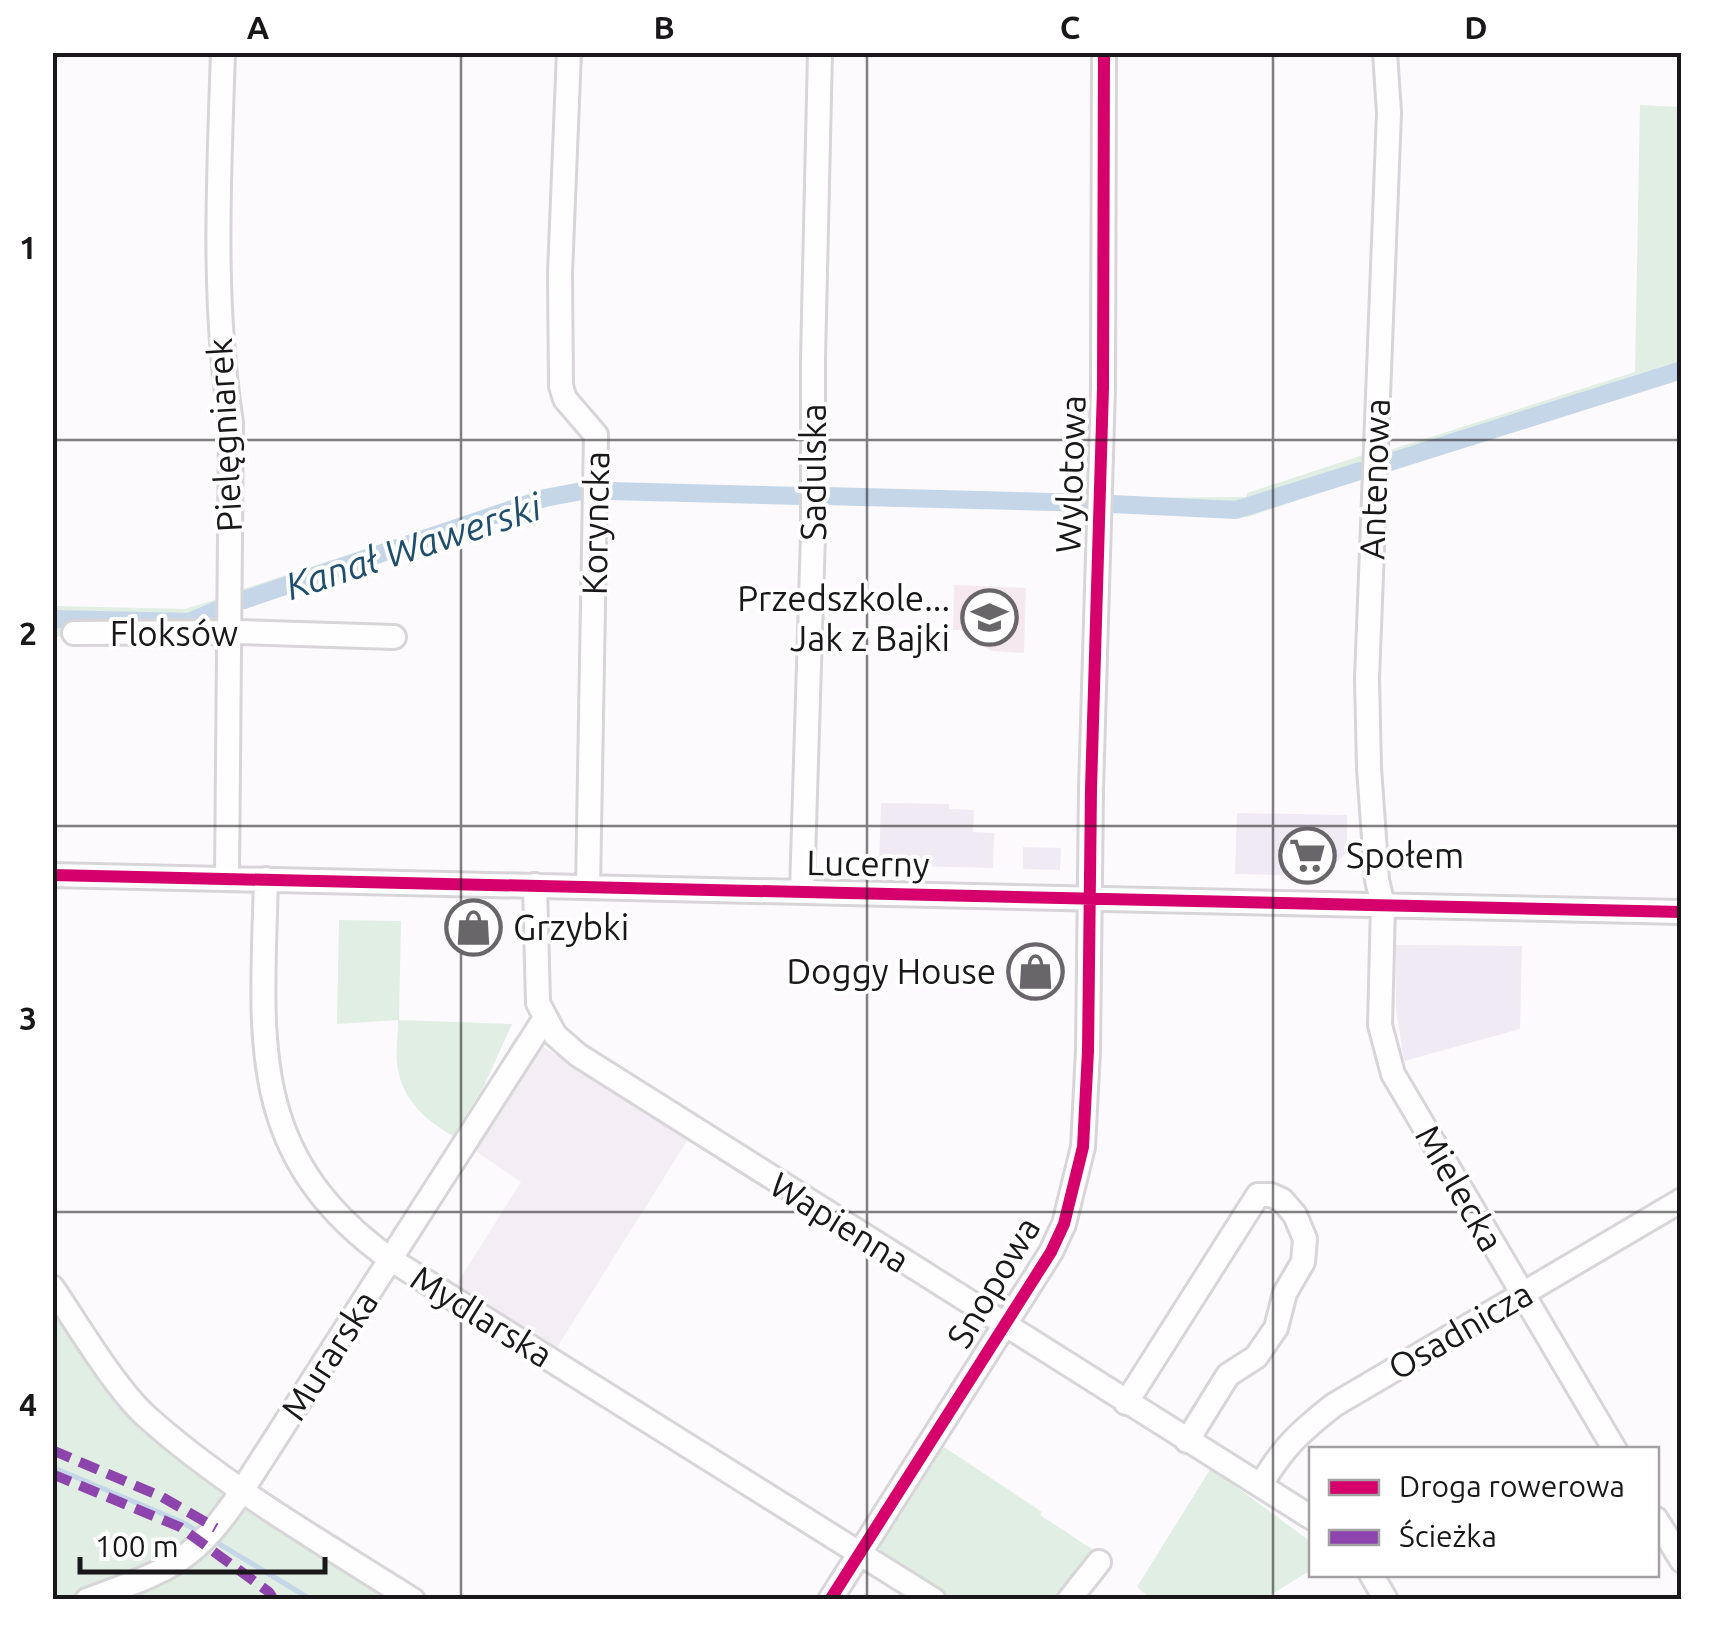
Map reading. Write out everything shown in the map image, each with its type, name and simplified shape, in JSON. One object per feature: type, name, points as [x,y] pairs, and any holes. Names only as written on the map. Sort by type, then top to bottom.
[{"type":"street","name":"Pielęgniarek","points":[[223,52],[218,286],[220,354],[231,423],[227,878]]},
{"type":"street","name":"Koryncka","points":[[569,52],[560,272],[560,386],[565,399],[596,435],[588,886]]},
{"type":"street","name":"Sadulska","points":[[802,891],[814,535],[813,359],[820,52]]},
{"type":"street","name":"Wylotowa","points":[[1089,898],[1102,388],[1104,52]]},
{"type":"street","name":"Antenowa","points":[[1383,905],[1377,880],[1368,768],[1367,678],[1389,113],[1385,52]]},
{"type":"street","name":"Floksów","points":[[74,633],[394,638]]},
{"type":"street","name":"Lucerny","points":[[52,875],[1682,912]]},
{"type":"street","name":"Mydlarska","points":[[266,880],[264,1044],[272,1097],[282,1128],[314,1188],[339,1219],[390,1259],[934,1600]]},
{"type":"street","points":[[535,885],[535,988],[544,1018]]},
{"type":"street","name":"Snopowa","points":[[830,1600],[1064,1224],[1083,1146],[1089,898]]},
{"type":"street","name":"Mielecka","points":[[1383,905],[1380,1025],[1393,1074],[1613,1447]]},
{"type":"street","name":"Murarska","points":[[87,1600],[162,1572],[208,1537],[243,1490],[544,1018]]},
{"type":"street","name":"Wapienna","points":[[544,1018],[555,1036],[578,1055],[1309,1516]]},
{"type":"street","points":[[1126,1403],[1258,1194],[1282,1200],[1295,1215],[1305,1239],[1304,1262],[1285,1293],[1276,1328],[1256,1357],[1228,1375],[1188,1441]]},
{"type":"street","name":"Osadnicza","points":[[1261,1485],[1278,1454],[1334,1406],[1682,1200]]},
{"type":"street","points":[[52,1286],[144,1415],[243,1490],[413,1600]]},
{"type":"street","points":[[1659,1524],[1682,1561]]},
{"type":"street","points":[[1069,1600],[1100,1562]]},
{"type":"street","points":[[1374,1577],[1386,1600]]},
{"type":"shaded area","points":[[1640,105],[1681,107],[1681,374],[1390,467],[1390,450],[1635,372]]},
{"type":"shaded area","points":[[1363,455],[1362,478],[1248,517],[1108,512],[1109,498],[1246,497],[1247,493]]},
{"type":"shaded area","points":[[607,484],[800,489],[800,501],[607,498]]},
{"type":"shaded area","points":[[588,486],[588,496],[546,503],[240,609],[240,590],[490,508],[545,492]]},
{"type":"shaded area","points":[[822,488],[1091,498],[1091,508],[822,503]]},
{"type":"shaded area","name":"Przedszkole... Jak z Bajki","points":[[954,585],[1026,588],[1024,653],[991,651],[960,630],[953,630]]},
{"type":"shaded area","points":[[217,599],[217,630],[53,637],[53,606],[185,609]]},
{"type":"shaded area","points":[[881,803],[949,804],[949,809],[974,810],[973,832],[994,833],[993,868],[879,865]]},
{"type":"shaded area","points":[[1237,813],[1347,815],[1347,852],[1322,876],[1235,874]]},
{"type":"shaded area","points":[[1023,847],[1061,848],[1060,870],[1023,869]]},
{"type":"shaded area","points":[[339,920],[401,921],[399,1020],[512,1024],[483,1088],[453,1136],[426,1117],[405,1092],[397,1064],[398,1020],[337,1024]]},
{"type":"shaded area","points":[[1395,945],[1522,946],[1520,1029],[1404,1061],[1396,1009]]},
{"type":"shaded area","points":[[540,1045],[689,1138],[556,1349],[456,1285],[521,1182],[474,1150]]},
{"type":"shaded area","points":[[52,1287],[144,1415],[232,1492],[206,1530],[150,1570],[63,1600],[52,1599]]},
{"type":"shaded area","points":[[941,1445],[1095,1551],[1058,1599],[955,1600],[880,1553],[878,1541]]},
{"type":"shaded area","points":[[1211,1468],[1309,1541],[1309,1571],[1264,1599],[1151,1599],[1137,1587]]},
{"type":"shaded area","points":[[246,1507],[408,1600],[116,1600],[211,1545]]},
{"type":"waterway","name":"Kanał Wawerski","points":[[1387,463],[1682,370]]},
{"type":"waterway","name":"Kanał Wawerski","points":[[1112,504],[1236,510],[1360,471]]},
{"type":"waterway","name":"Kanał Wawerski","points":[[244,600],[545,498],[582,491]]},
{"type":"waterway","name":"Kanał Wawerski","points":[[608,491],[803,496]]},
{"type":"waterway","name":"Kanał Wawerski","points":[[823,496],[1090,503]]},
{"type":"waterway","name":"Kanał Wawerski","points":[[52,619],[189,622],[217,610]]},
{"type":"waterway","points":[[52,1467],[202,1534]]},
{"type":"waterway","points":[[211,1539],[312,1600]]},
{"type":"marked path","points":[[52,1450],[162,1497],[216,1528]]},
{"type":"marked path","points":[[52,1474],[180,1527],[269,1592],[274,1600]]},
{"type":"cycle path","points":[[830,1600],[1051,1252],[1064,1224],[1083,1147],[1103,388],[1104,52]]},
{"type":"cycle path","points":[[52,875],[1682,912]]},
{"type":"place","name":"Przedszkole... Jak z Bajki","points":[[989,618]]},
{"type":"place","name":"Społem","points":[[1307,855]]},
{"type":"place","name":"Grzybki","points":[[474,927]]},
{"type":"place","name":"Doggy House","points":[[1035,971]]}]
